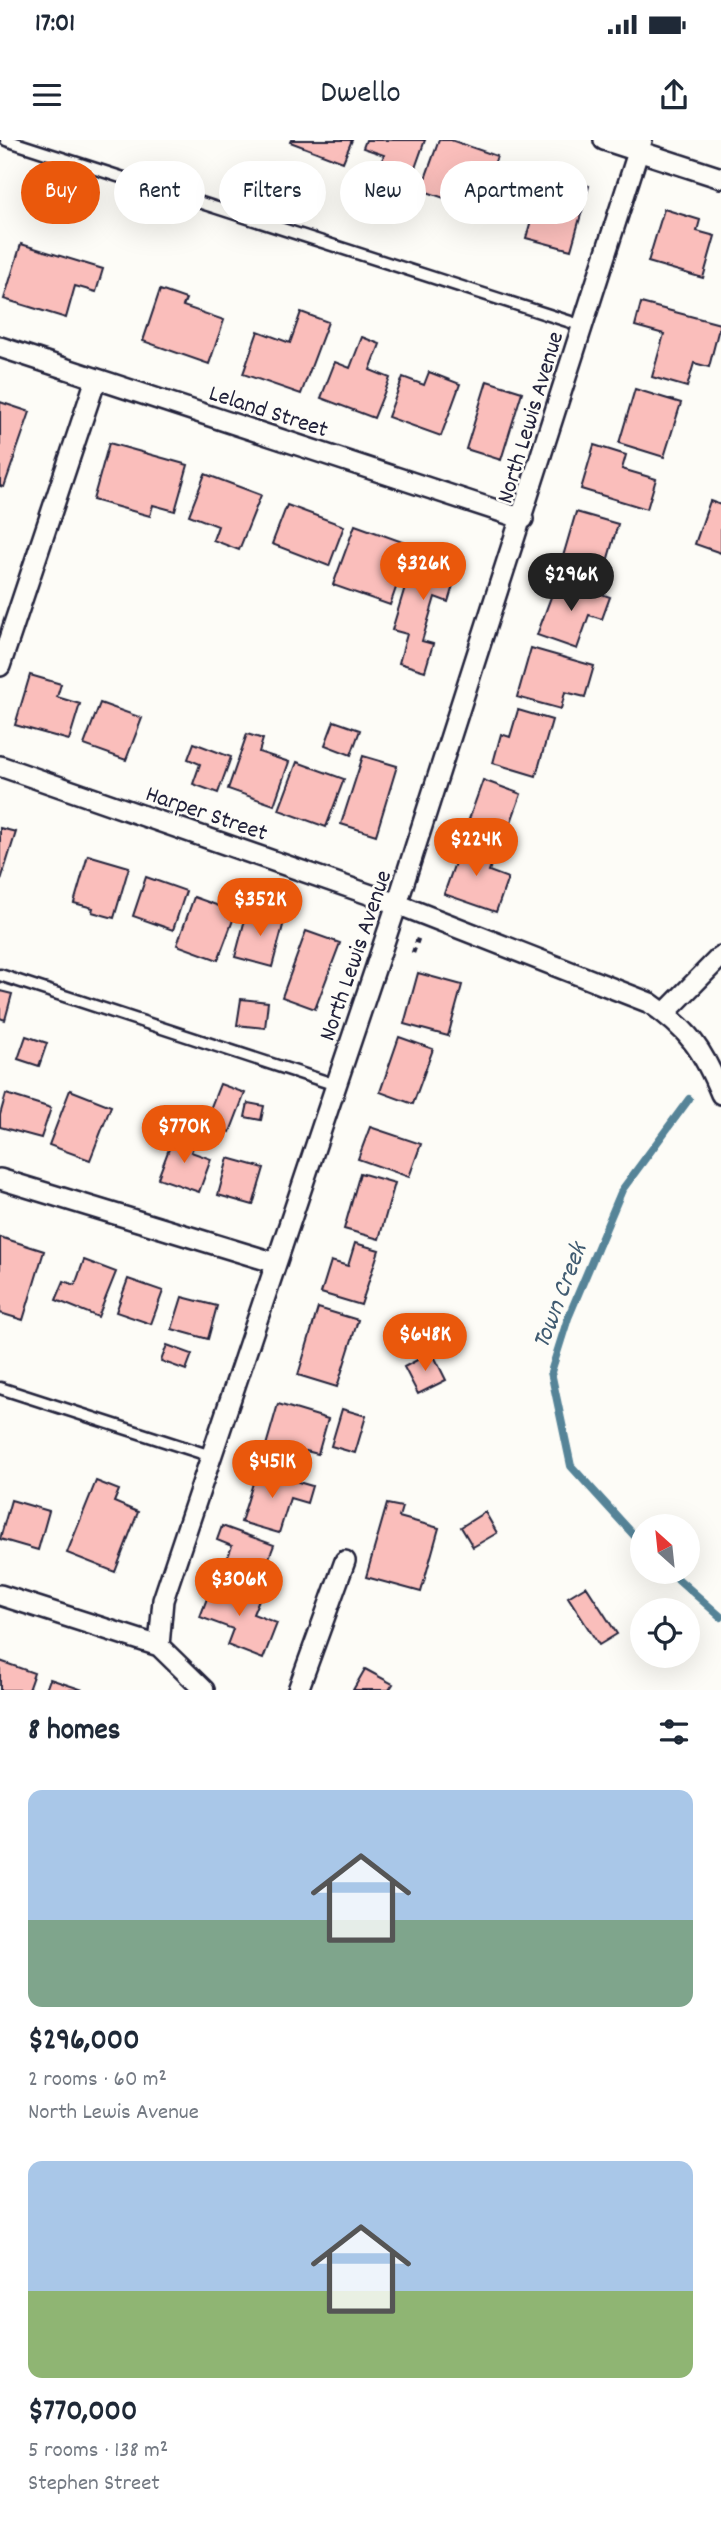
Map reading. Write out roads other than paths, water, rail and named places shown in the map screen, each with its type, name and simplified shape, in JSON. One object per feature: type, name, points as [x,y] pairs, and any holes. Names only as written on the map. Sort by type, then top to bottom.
[{"type":"street","points":[[604,140],[640,146],[721,178]]},
{"type":"street","name":"North Lewis Avenue","points":[[159,1646],[163,1600],[397,904],[523,519],[640,146]]},
{"type":"street","name":"Leland Street","points":[[0,347],[523,519]]},
{"type":"street","points":[[0,666],[96,379]]},
{"type":"street","name":"Harper Street","points":[[0,766],[397,904],[650,1003],[678,1023],[694,1043],[710,1068],[721,1094]]},
{"type":"street","points":[[665,1013],[721,956]]},
{"type":"street","points":[[0,1179],[276,1263]]},
{"type":"street","points":[[298,1690],[345,1561]]},
{"type":"street","points":[[0,1595],[159,1646],[204,1690]]},
{"type":"lane","points":[[6,140],[583,326]]},
{"type":"lane","points":[[0,975],[336,1085]]},
{"type":"lane","points":[[0,1388],[211,1456]]},
{"type":"waterway","name":"Town Creek","points":[[630,1531],[571,1466],[551,1372],[568,1318],[622,1190],[689,1099]]},
{"type":"waterway","name":"Town Creek","points":[[684,1584],[721,1617]]}]
